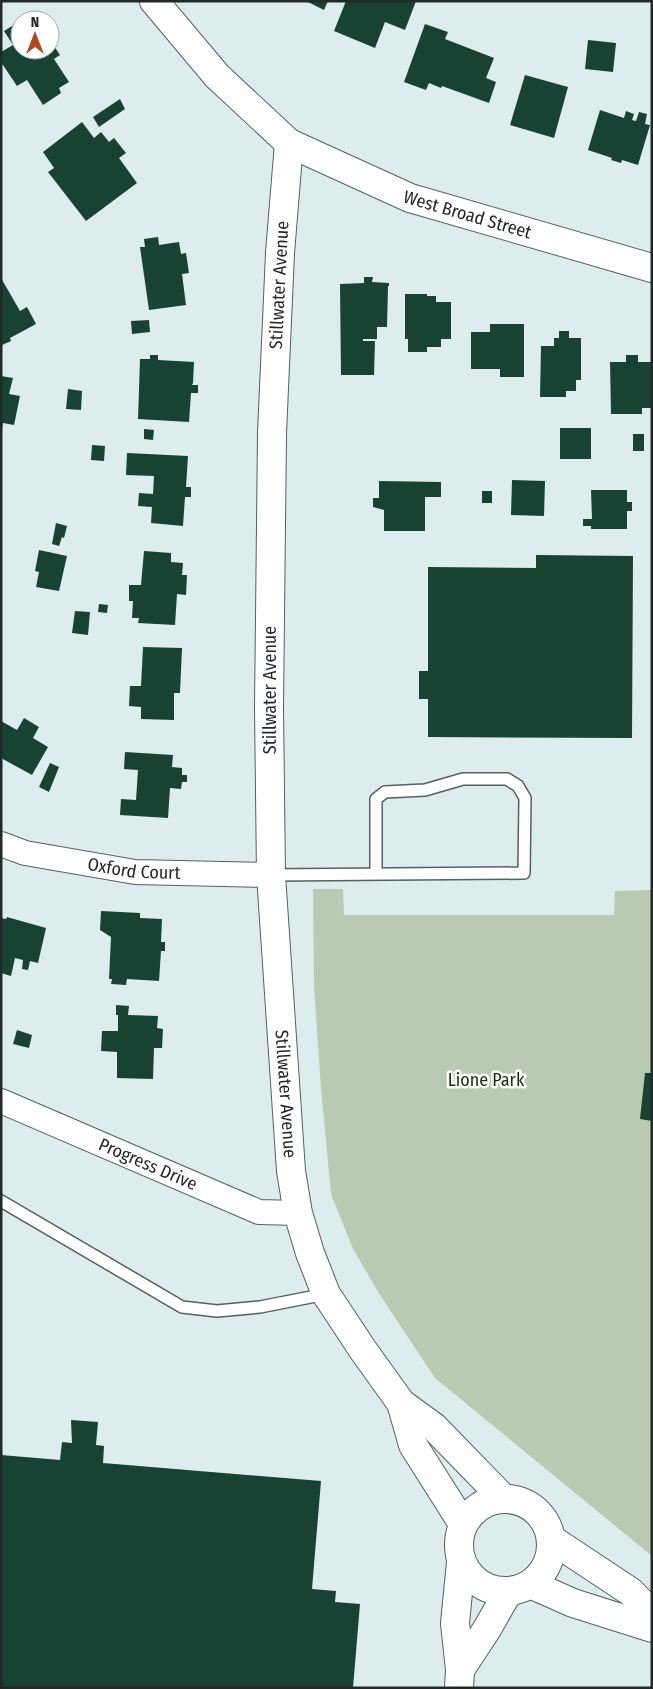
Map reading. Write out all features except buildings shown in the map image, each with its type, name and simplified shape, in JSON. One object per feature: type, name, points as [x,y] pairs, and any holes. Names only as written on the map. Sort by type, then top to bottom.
[{"type":"main road","points":[[154,1],[216,76],[289,143]]},
{"type":"main road","name":"West Broad Street","points":[[289,143],[410,198],[652,268]]},
{"type":"main road","name":"Stillwater Avenue","points":[[289,143],[280,253],[272,433],[270,708],[271,875],[291,1171],[298,1212],[310,1253],[326,1294],[401,1403],[434,1428],[504,1499]]},
{"type":"main road","name":"Stillwater Avenue","points":[[401,1403],[413,1445],[463,1524]]},
{"type":"main road","points":[[504,1499],[517,1500],[530,1506],[540,1515],[548,1526],[552,1550],[549,1560],[538,1578],[519,1588],[498,1591],[480,1585],[466,1571],[458,1550],[463,1524],[476,1509],[494,1500],[504,1499]]},
{"type":"main road","points":[[551,1539],[631,1592],[652,1614]]},
{"type":"main road","points":[[459,1679],[456,1623],[462,1562]]},
{"type":"main road","points":[[519,1588],[652,1628]]},
{"type":"main road","points":[[459,1679],[487,1629],[519,1588]]},
{"type":"street","name":"Oxford Court","points":[[1,844],[25,853],[135,872],[271,875]]},
{"type":"street","name":"Progress Drive","points":[[1,1101],[259,1212],[298,1212]]},
{"type":"lane","points":[[271,875],[524,873],[525,798],[518,786],[507,779],[463,779],[425,790],[385,792],[376,799],[376,874]]},
{"type":"lane","points":[[1,1201],[182,1307],[217,1311],[260,1307],[326,1294]]},
{"type":"green space","name":"Lione Park","points":[[313,889],[343,889],[344,915],[614,915],[615,891],[652,890],[652,1556],[435,1378],[380,1295],[353,1249],[331,1194],[314,986]]}]
